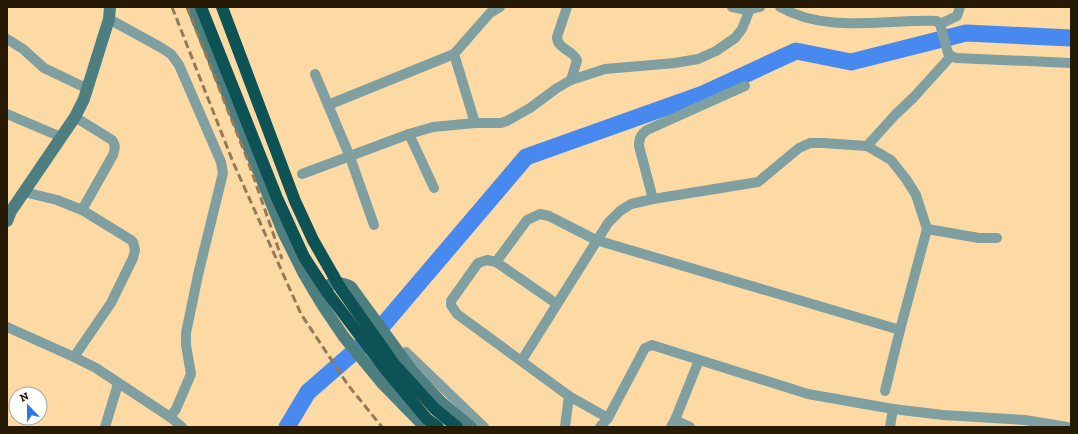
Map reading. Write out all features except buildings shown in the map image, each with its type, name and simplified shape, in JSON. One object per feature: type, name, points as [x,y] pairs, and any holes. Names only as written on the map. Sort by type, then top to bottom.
[{"type":"highway","points":[[201,7],[277,198],[317,285],[359,316]]},
{"type":"highway","points":[[222,7],[295,201],[313,240],[341,289],[359,316],[397,360],[435,409],[457,427]]},
{"type":"highway","points":[[397,360],[427,419],[438,427]]},
{"type":"street","points":[[192,7],[282,232],[304,274],[317,285],[344,337],[382,383],[425,427]]},
{"type":"street","points":[[328,105],[454,54],[490,13],[500,7]]},
{"type":"street","points":[[567,7],[557,41],[559,45],[575,54],[577,60],[571,80]]},
{"type":"street","points":[[732,7],[746,10],[755,8]]},
{"type":"street","points":[[780,7],[812,20],[845,23],[937,21],[941,26],[949,52],[956,58],[1071,63]]},
{"type":"street","points":[[941,26],[957,16],[960,7]]},
{"type":"street","points":[[302,174],[409,134],[443,125],[501,123],[507,121],[530,108],[557,88],[571,80],[605,69],[675,63],[698,59],[716,51],[735,38],[755,8]]},
{"type":"street","points":[[7,221],[11,211],[75,117],[88,89],[109,13],[170,54],[178,65],[189,89],[221,162],[223,173],[198,275],[186,333],[186,345],[191,374],[176,409],[170,417]]},
{"type":"street","points":[[7,39],[23,49],[44,68],[88,89]]},
{"type":"street","points":[[867,146],[895,115],[914,97],[949,52]]},
{"type":"street","points":[[454,54],[475,123]]},
{"type":"street","points":[[315,74],[350,157],[374,225]]},
{"type":"street","points":[[653,199],[639,146],[641,134],[746,86]]},
{"type":"street","points":[[7,114],[61,137]]},
{"type":"street","points":[[75,117],[115,143],[113,155],[82,210]]},
{"type":"street","points":[[409,134],[434,188]]},
{"type":"street","points":[[522,360],[596,240],[608,223],[620,211],[632,204],[653,199],[758,182],[799,148],[810,143],[867,146],[891,160],[906,179],[916,195],[927,228],[885,391]]},
{"type":"street","points":[[24,192],[57,200],[82,210],[133,242],[135,250],[133,258],[111,303],[74,357]]},
{"type":"street","points":[[496,262],[527,220],[540,214],[549,216],[596,240],[900,330]]},
{"type":"street","points":[[927,228],[979,238],[997,238]]},
{"type":"street","points":[[557,304],[496,262],[487,260],[478,264],[451,301],[451,305],[457,314],[522,360],[569,396],[608,418]]},
{"type":"street","points":[[317,285],[345,283],[351,287],[359,316]]},
{"type":"street","points":[[7,327],[96,368],[170,417],[182,427]]},
{"type":"street","points":[[601,427],[608,418],[645,348],[648,346],[657,346],[753,378],[808,394],[893,409],[943,415],[1025,420],[1067,427]]},
{"type":"street","points":[[397,360],[413,372],[441,402],[471,427]]},
{"type":"street","points":[[397,360],[484,427]]},
{"type":"street","points":[[690,427],[673,424],[699,360]]},
{"type":"street","points":[[105,427],[118,384]]},
{"type":"street","points":[[565,427],[569,396]]},
{"type":"street","points":[[890,427],[893,409]]},
{"type":"waterway","points":[[287,427],[308,392],[378,331],[526,157],[703,94],[796,51],[851,62],[966,33],[1071,38]]},
{"type":"railway","points":[[172,7],[233,162],[301,314],[348,385],[382,427]]},
{"type":"railway","points":[[187,7],[248,161],[282,259]]}]
